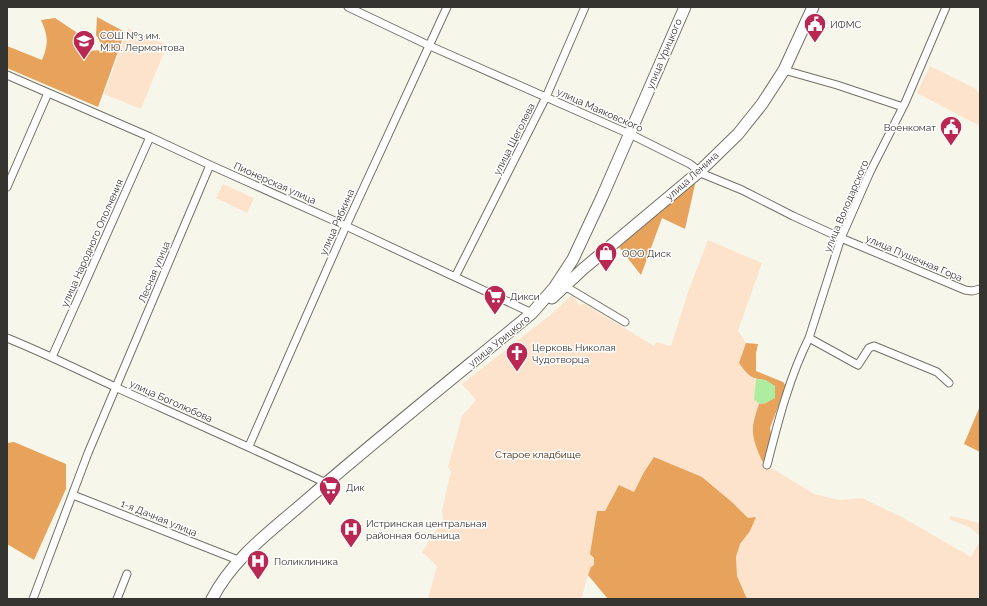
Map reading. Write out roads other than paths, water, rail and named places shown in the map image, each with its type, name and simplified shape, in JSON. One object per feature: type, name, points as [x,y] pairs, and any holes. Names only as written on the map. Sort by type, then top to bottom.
[{"type":"street","name":"улица Маяковского","points":[[348,7],[430,46],[630,134],[690,164],[703,174],[742,190],[841,238]]},
{"type":"street","name":"улица Рябкина","points":[[249,446],[346,226],[447,7]]},
{"type":"street","name":"улица Щеголева","points":[[455,277],[546,97],[586,7]]},
{"type":"street","name":"улица Урицкого","points":[[561,284],[602,198],[685,7]]},
{"type":"street","name":"улица Ленина","points":[[532,313],[561,284],[580,272],[700,171],[738,134],[762,104],[784,70],[813,7]]},
{"type":"street","name":"улица Володарского","points":[[767,465],[783,407],[802,352],[809,338],[841,238],[870,172],[903,107],[946,7]]},
{"type":"street","points":[[784,70],[837,85],[903,107]]},
{"type":"street","name":"Пионерская улица","points":[[7,75],[150,137],[532,313]]},
{"type":"street","points":[[7,187],[48,94]]},
{"type":"street","name":"улица Народного Ополчения","points":[[52,357],[150,137]]},
{"type":"street","name":"Лесная улица","points":[[33,599],[88,453],[210,165]]},
{"type":"street","name":"улица Пушечная Гора","points":[[841,238],[965,290],[980,289]]},
{"type":"street","points":[[573,259],[569,267],[570,274],[574,275],[580,272]]},
{"type":"street","points":[[561,284],[625,322]]},
{"type":"street","name":"улица Урицкого","points":[[212,599],[238,560],[326,483],[532,313]]},
{"type":"street","name":"улица Боголюбова","points":[[7,338],[52,357],[116,388],[249,446],[326,483]]},
{"type":"street","points":[[809,338],[858,365],[869,348],[874,346],[936,372],[949,383]]},
{"type":"street","name":"1-я Дачная улица","points":[[73,495],[238,560]]},
{"type":"street","points":[[117,599],[127,574]]},
{"type":"place","name":"ИФМС","points":[[815,44]]},
{"type":"place","name":"СОШ №3 им. М.Ю. Лермонтова","points":[[84,60]]},
{"type":"place","name":"Военкомат","points":[[951,146]]},
{"type":"place","name":"ООО Диск","points":[[606,272]]},
{"type":"place","name":"Дикси","points":[[495,316]]},
{"type":"place","name":"Церковь Николая Чудотворца","points":[[517,372]]},
{"type":"place","name":"Дик","points":[[330,506]]},
{"type":"place","name":"Истринская центральная районная больница","points":[[351,548]]},
{"type":"place","name":"Поликлиника","points":[[258,580]]},
{"type":"park label","name":"Старое кладбище","points":[[538,454]]}]
